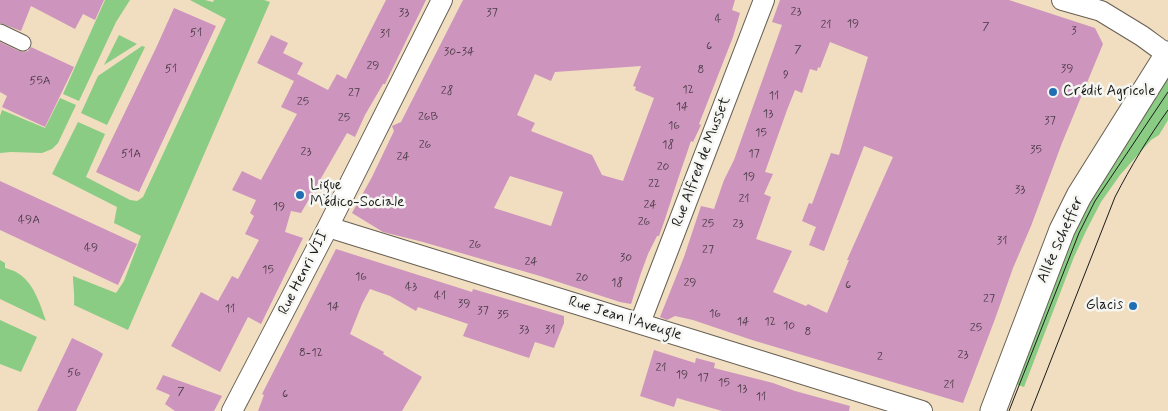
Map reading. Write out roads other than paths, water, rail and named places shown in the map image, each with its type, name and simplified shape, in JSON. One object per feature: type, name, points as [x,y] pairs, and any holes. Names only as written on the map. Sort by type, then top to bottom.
[{"type":"street","name":"Rue Henri VII","points":[[232,411],[328,227],[442,0]]},
{"type":"street","name":"Rue Alfred de Musset","points":[[640,324],[764,0]]},
{"type":"street","points":[[1062,0],[1101,11],[1168,54]]},
{"type":"street","points":[[0,32],[23,43]]},
{"type":"street","name":"Allée Scheffer","points":[[993,411],[1062,230],[1079,196],[1168,54]]},
{"type":"street","name":"Rue Jean l'Aveugle","points":[[328,227],[922,411]]},
{"type":"tram line","points":[[1009,411],[1079,233],[1095,201],[1168,92]]},
{"type":"tram line","points":[[1031,411],[1115,197],[1140,152],[1168,110]]},
{"type":"place","name":"Crédit Agricole","points":[[1053,92]]},
{"type":"place","name":"Ligue Médico-Sociale","points":[[300,195]]},
{"type":"place","name":"Glacis","points":[[1133,306]]}]
